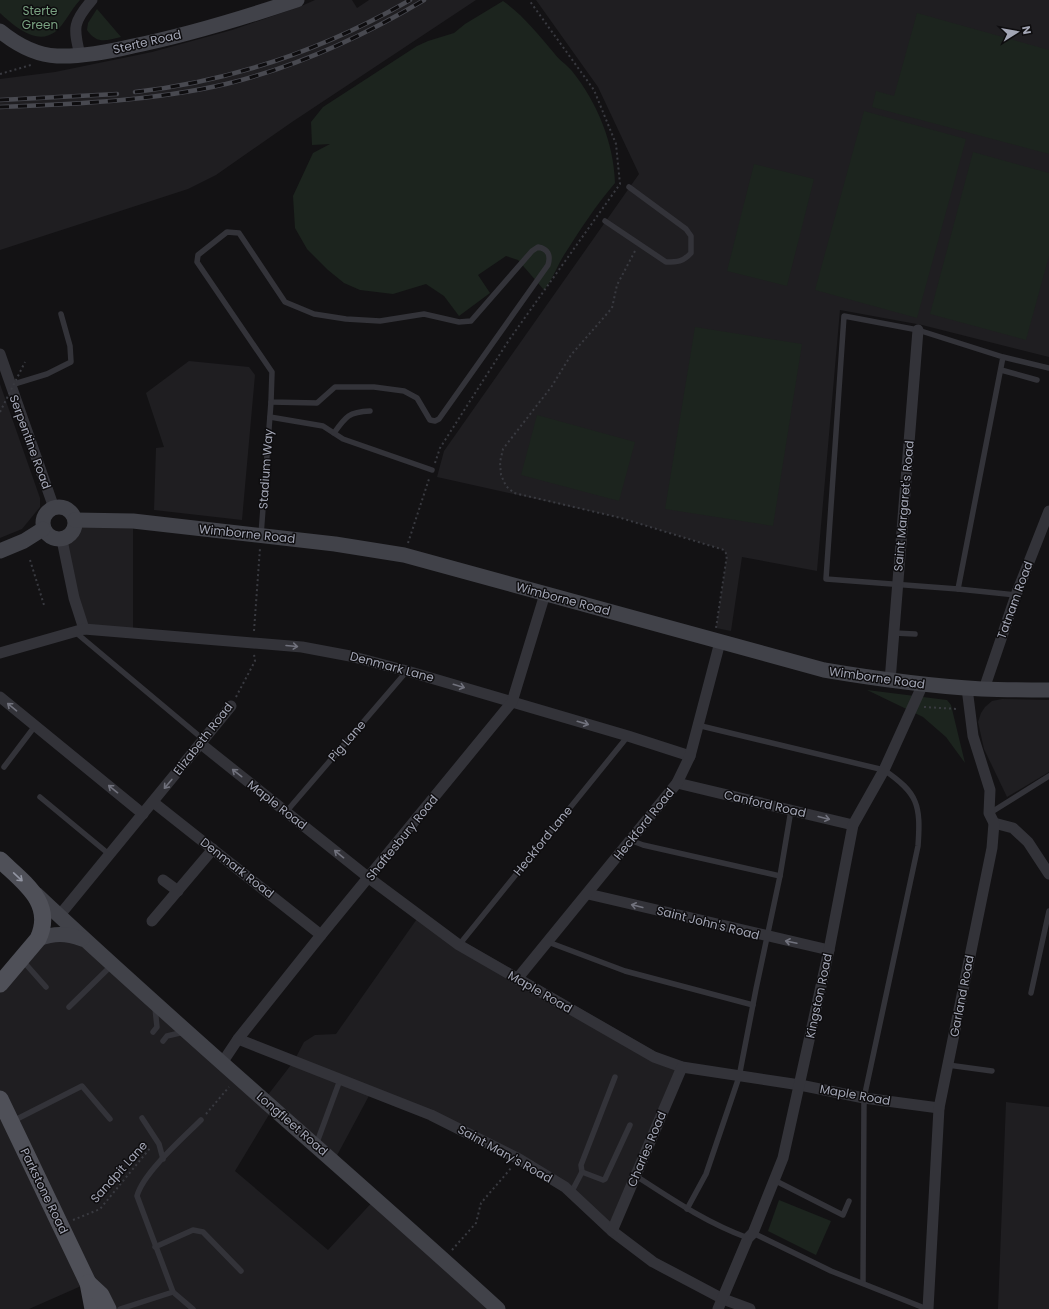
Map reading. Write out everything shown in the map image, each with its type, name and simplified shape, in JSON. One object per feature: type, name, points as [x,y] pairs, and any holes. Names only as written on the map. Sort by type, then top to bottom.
[{"type":"main road","name":"Sterte Road","points":[[0,31],[21,45],[38,53],[57,56],[80,55],[108,52],[160,41],[297,0]]},
{"type":"main road","points":[[60,507],[68,510],[75,520],[75,526],[72,533],[62,540],[54,539],[47,535],[42,524],[45,515],[54,508],[60,507]]},
{"type":"main road","name":"Wimborne Road","points":[[75,520],[133,521],[334,544],[404,555],[824,670],[890,681],[967,688],[1049,690]]},
{"type":"main road","points":[[0,551],[24,542],[44,529]]},
{"type":"main road","points":[[0,860],[36,894],[42,920],[42,931],[38,939],[1,982]]},
{"type":"main road","name":"Longfleet Road","points":[[36,894],[154,1004],[316,1145],[498,1309]]},
{"type":"main road","name":"Longfleet Road","points":[[38,939],[62,933],[85,940]]},
{"type":"main road","name":"Parkstone Road","points":[[0,1099],[88,1283],[93,1309]]},
{"type":"main road","name":"Parkstone Road","points":[[88,1283],[102,1296],[108,1309]]},
{"type":"street","points":[[80,55],[74,34],[77,21],[92,0]]},
{"type":"street","name":"Saint Margaret's Road","points":[[890,681],[918,330]]},
{"type":"street","name":"Serpentine Road","points":[[0,354],[54,508]]},
{"type":"street","name":"Tatnam Road","points":[[984,689],[1016,595],[1049,511]]},
{"type":"street","points":[[62,540],[79,630]]},
{"type":"street","name":"Shaftesbury Road","points":[[222,1063],[238,1039],[512,702],[545,594]]},
{"type":"street","name":"Denmark Lane","points":[[0,653],[79,630],[309,648],[350,656],[408,671],[628,736],[690,756]]},
{"type":"street","name":"Heckford Road","points":[[516,979],[588,894],[677,783],[690,756],[717,641]]},
{"type":"street","name":"Kingston Road","points":[[718,1309],[783,1158],[829,950],[853,825],[884,770],[923,684]]},
{"type":"street","name":"Garland Road","points":[[928,1309],[939,1108],[992,848],[990,790],[973,736],[967,688]]},
{"type":"street","points":[[0,697],[143,814]]},
{"type":"street","name":"Elizabeth Road","points":[[59,916],[231,706]]},
{"type":"street","name":"Maple Road","points":[[202,742],[286,812],[369,878],[459,946],[654,1057],[682,1067],[800,1085],[864,1098],[939,1108]]},
{"type":"street","name":"Canford Road","points":[[677,783],[853,825]]},
{"type":"street","name":"Denmark Road","points":[[153,802],[322,935]]},
{"type":"street","points":[[992,818],[1014,828],[1028,842],[1049,874]]},
{"type":"street","points":[[152,921],[213,849]]},
{"type":"street","points":[[162,880],[178,891]]},
{"type":"street","name":"Saint John's Road","points":[[588,894],[767,937],[829,950]]},
{"type":"street","name":"Saint Mary's Road","points":[[238,1039],[431,1115],[519,1159],[565,1187],[612,1231],[652,1262],[723,1299],[750,1309]]},
{"type":"street","name":"Charles Road","points":[[612,1231],[682,1067]]},
{"type":"lane","points":[[605,221],[666,262],[678,262],[685,259],[691,253],[691,236],[686,229],[629,187]]},
{"type":"lane","name":"Stadium Way","points":[[261,536],[272,372],[209,281],[197,262],[198,255],[227,232],[239,233],[285,302],[314,314],[346,319],[380,321],[424,314],[460,322],[471,321],[532,251],[538,247],[544,248],[548,252],[550,258],[548,265],[439,419],[435,421],[430,420],[417,398],[404,391],[374,387],[335,387],[317,402],[271,402]]},
{"type":"lane","points":[[10,385],[47,374],[71,362],[70,346],[61,314]]},
{"type":"lane","points":[[1016,595],[826,579],[844,316],[918,330],[1003,357],[1049,368]]},
{"type":"lane","points":[[958,589],[1003,357]]},
{"type":"lane","points":[[1001,370],[1037,380]]},
{"type":"lane","points":[[334,433],[348,416],[353,413],[370,411]]},
{"type":"lane","points":[[270,417],[323,426],[343,438],[432,470]]},
{"type":"lane","points":[[79,630],[84,642],[202,742]]},
{"type":"lane","points":[[894,633],[915,634]]},
{"type":"lane","name":"Pig Lane","points":[[286,812],[408,671]]},
{"type":"lane","points":[[697,725],[884,770],[907,787],[912,795],[919,824],[918,846],[864,1098],[863,1282]]},
{"type":"lane","points":[[4,767],[35,726]]},
{"type":"lane","name":"Heckford Lane","points":[[459,946],[628,736]]},
{"type":"lane","points":[[992,818],[1049,776]]},
{"type":"lane","points":[[40,797],[110,855]]},
{"type":"lane","points":[[687,1209],[706,1174],[740,1077],[753,1005],[780,876],[791,810]]},
{"type":"lane","points":[[630,840],[643,845],[780,876]]},
{"type":"lane","points":[[1031,993],[1049,911]]},
{"type":"lane","points":[[548,942],[625,971],[753,1005]]},
{"type":"lane","points":[[21,959],[46,987]]},
{"type":"lane","points":[[69,1006],[112,964]]},
{"type":"lane","points":[[153,1032],[157,1027],[154,1004]]},
{"type":"lane","points":[[162,1041],[167,1036],[186,1032]]},
{"type":"lane","points":[[948,1065],[992,1071]]},
{"type":"lane","points":[[571,1193],[582,1172],[581,1165],[615,1077]]},
{"type":"lane","points":[[316,1145],[340,1080]]},
{"type":"lane","points":[[11,1122],[82,1086],[110,1119]]},
{"type":"lane","points":[[142,1118],[159,1144],[163,1159]]},
{"type":"lane","points":[[194,1309],[173,1292],[137,1196],[139,1186],[201,1120]]},
{"type":"lane","points":[[582,1172],[603,1180],[605,1179],[630,1125]]},
{"type":"lane","points":[[636,1176],[687,1209],[725,1229],[750,1235],[831,1271],[863,1282],[928,1309]]},
{"type":"lane","points":[[774,1180],[843,1215],[849,1201]]},
{"type":"lane","points":[[155,1246],[193,1230],[198,1230],[203,1232],[240,1271]]},
{"type":"lane","points":[[120,1309],[173,1292]]},
{"type":"path","points":[[404,555],[440,448],[509,340],[620,184],[616,144],[594,90],[529,0]]},
{"type":"path","points":[[0,74],[57,56]]},
{"type":"path","points":[[639,245],[617,285],[612,308],[571,355],[552,386],[503,449],[500,462],[501,475],[506,486],[514,493],[621,518],[724,550],[727,555],[717,641]]},
{"type":"path","points":[[0,412],[25,362]]},
{"type":"path","name":"Elizabeth Road","points":[[231,706],[255,661],[253,643],[261,536]]},
{"type":"path","points":[[30,560],[44,605]]},
{"type":"path","points":[[913,707],[969,710]]},
{"type":"path","points":[[201,1120],[238,1077]]},
{"type":"path","name":"Sandpit Lane","points":[[61,1225],[100,1209],[153,1145],[159,1144]]},
{"type":"path","points":[[444,1259],[476,1223],[481,1203],[519,1159]]},
{"type":"shaded area","points":[[315,0],[352,0],[357,8],[369,0],[476,0],[292,122],[216,175],[188,189],[0,250],[0,79],[55,72],[152,52],[232,30]]},
{"type":"shaded area","points":[[536,0],[1049,0],[1049,357],[922,325],[840,310],[817,571],[742,557],[731,631],[716,628],[727,556],[724,550],[621,518],[437,477],[444,451],[639,174],[598,87]]},
{"type":"shaded area","points":[[189,361],[249,367],[255,375],[242,520],[154,510],[156,448],[164,447],[146,393]]},
{"type":"shaded area","points":[[0,384],[40,498],[40,507],[22,529],[0,538]]},
{"type":"shaded area","points":[[133,521],[133,633],[84,629],[62,540],[72,533],[75,526]]},
{"type":"shaded area","points":[[1002,699],[1049,700],[1049,772],[1007,797],[984,749],[978,722],[985,707],[992,701]]},
{"type":"shaded area","points":[[419,916],[682,1067],[612,1231],[565,1187],[519,1159],[371,1092],[334,1161],[273,1108],[235,1171],[328,1250],[376,1198],[498,1309],[108,1309],[88,1283],[29,1309],[0,1309],[0,982],[38,939],[74,936],[264,1100],[294,1061],[304,1042],[315,1035],[336,1034]]},
{"type":"shaded area","points":[[1006,1102],[1049,1107],[1049,1309],[998,1309]]},
{"type":"green space","name":"Sterte Green","points":[[0,0],[80,0],[62,25],[55,32],[48,36],[40,37],[18,28],[0,13]]},
{"type":"green space","points":[[503,1],[524,19],[572,71],[589,96],[608,138],[614,168],[615,183],[582,227],[544,290],[518,260],[506,256],[478,275],[490,293],[459,316],[444,296],[426,284],[393,294],[360,290],[344,283],[328,270],[307,249],[295,228],[293,196],[313,153],[330,144],[312,145],[311,122],[323,107],[417,46],[454,33],[465,24]]},
{"type":"green space","points":[[97,9],[121,37],[110,40],[102,40],[94,38],[87,30],[88,23]]},
{"type":"green space","points":[[917,13],[1049,50],[1049,154],[872,107],[876,91],[894,96]]},
{"type":"green space","points":[[864,111],[966,139],[917,318],[815,290]]},
{"type":"green space","points":[[973,152],[1049,173],[1049,256],[1026,340],[930,314]]},
{"type":"green space","points":[[754,164],[814,179],[787,286],[727,271]]},
{"type":"green space","points":[[695,327],[802,344],[773,526],[665,509]]},
{"type":"green space","points":[[537,415],[635,442],[619,501],[521,475]]},
{"type":"green space","points":[[867,690],[947,700],[951,705],[965,763],[946,737],[923,717]]},
{"type":"green space","points":[[779,1200],[831,1221],[816,1255],[768,1231]]},
{"type":"railway","points":[[135,92],[207,80],[277,60],[345,34],[410,0]]},
{"type":"railway","points":[[0,107],[114,101],[198,90],[226,84],[278,69],[328,50],[401,14],[424,0]]},
{"type":"railway","points":[[0,100],[117,94]]}]
